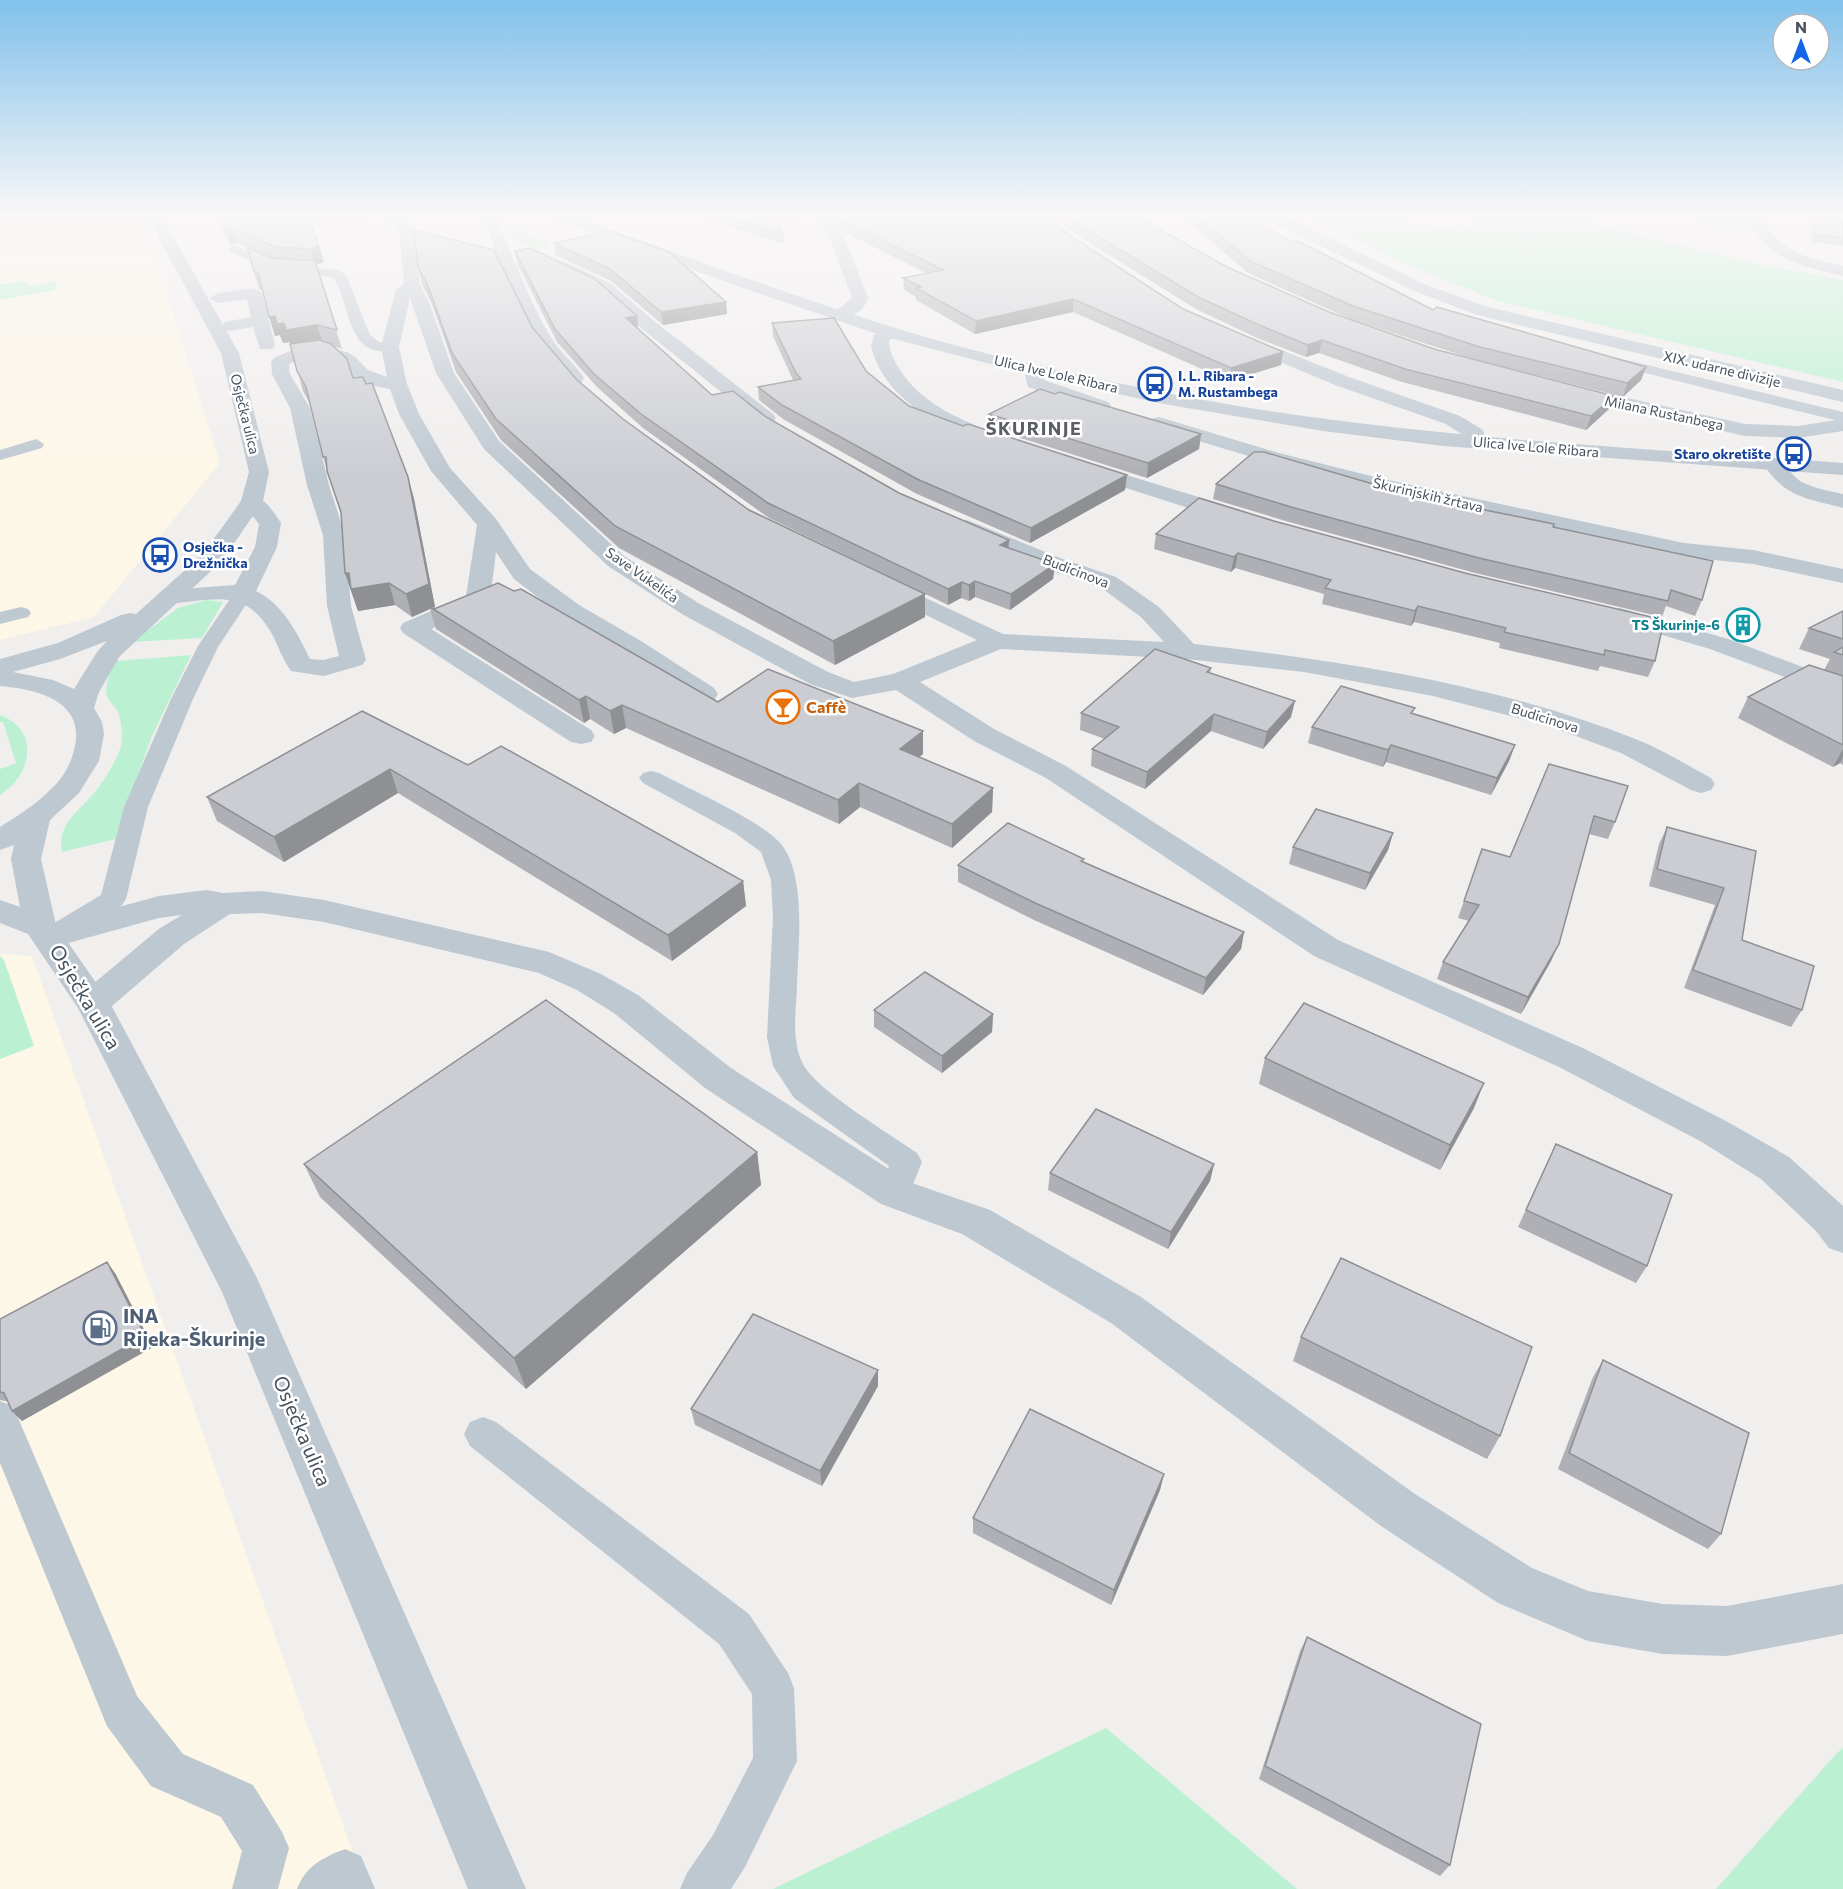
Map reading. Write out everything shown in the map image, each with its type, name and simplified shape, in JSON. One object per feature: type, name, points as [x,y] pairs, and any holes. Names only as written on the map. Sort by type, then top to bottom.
[{"type":"street","name":"Osječka ulica","points":[[81,707],[86,692],[110,652],[194,574],[227,537],[252,501],[259,472],[230,353],[201,300]]},
{"type":"street","points":[[256,300],[266,345]]},
{"type":"street","points":[[402,300],[390,347],[398,384],[409,414],[441,471],[488,524],[522,574],[570,610],[705,694]]},
{"type":"street","name":"Save Vukelića","points":[[420,300],[445,373],[491,445],[616,561],[691,609],[819,678],[852,690],[900,681],[998,641]]},
{"type":"street","points":[[524,300],[547,345],[588,393]]},
{"type":"street","points":[[620,300],[647,324],[785,431]]},
{"type":"street","name":"Ulica Ive Lole Ribara","points":[[794,300],[890,332],[1040,371],[1164,398],[1249,413],[1378,432],[1477,442],[1843,469]]},
{"type":"street","points":[[835,315],[853,308],[860,300]]},
{"type":"street","name":"XIX. udarne divizije","points":[[1452,300],[1550,329],[1843,396]]},
{"type":"street","points":[[231,326],[261,321]]},
{"type":"street","points":[[890,332],[880,339],[880,347],[891,370],[909,395],[942,418],[1016,446]]},
{"type":"street","points":[[1230,334],[1342,381],[1453,420],[1476,434],[1477,442]]},
{"type":"street","points":[[194,574],[246,587],[267,610],[290,644],[300,666],[324,668],[352,660],[352,652],[339,606],[334,534],[318,485],[300,408],[281,374],[280,362],[301,353],[330,352],[350,362],[359,372],[373,380],[398,384]]},
{"type":"street","points":[[1040,371],[1034,375],[1035,383],[1056,392],[1121,411]]},
{"type":"street","name":"Milana Rustanbega","points":[[1555,388],[1745,430],[1798,432],[1843,425]]},
{"type":"street","name":"Škurinjskih žrtava","points":[[1142,418],[1272,457],[1382,485],[1684,550],[1761,558],[1843,576]]},
{"type":"street","points":[[1059,460],[1260,523]]},
{"type":"street","points":[[1774,465],[1789,483],[1801,490],[1843,501]]},
{"type":"street","points":[[246,587],[266,547],[270,523],[252,501]]},
{"type":"street","name":"Budicinova","points":[[947,518],[1052,563],[1108,582],[1150,612],[1186,651],[1304,664],[1434,688],[1559,720],[1631,747],[1701,784]]},
{"type":"street","points":[[488,524],[478,600],[412,628],[581,736]]},
{"type":"street","points":[[866,576],[998,641],[1186,651]]},
{"type":"street","points":[[166,600],[246,587]]},
{"type":"street","name":"Osječka ulica","points":[[0,667],[30,661],[96,639],[166,600]]},
{"type":"street","points":[[1598,610],[1673,629],[1719,644],[1843,691]]},
{"type":"street","points":[[0,678],[28,681],[59,692],[81,707],[92,729],[88,756],[69,786],[36,817],[0,840]]},
{"type":"street","points":[[900,681],[984,735],[1056,772],[1326,948],[1572,1059],[1713,1131],[1775,1168],[1839,1225]]},
{"type":"street","name":"Osječka ulica","points":[[36,817],[26,859],[45,931],[93,1003],[242,1289],[497,1889]]},
{"type":"street","points":[[0,911],[45,931],[159,907],[206,901],[223,904],[262,902],[324,911],[549,964],[589,982],[626,1004],[718,1078],[895,1193],[976,1222],[1126,1310],[1398,1510],[1515,1586],[1588,1616],[1663,1629],[1727,1631],[1843,1609]]},
{"type":"street","points":[[93,1003],[172,936],[223,904]]},
{"type":"lane","points":[[349,300],[364,336],[375,346],[390,347]]},
{"type":"lane","points":[[1614,361],[1843,417]]},
{"type":"lane","points":[[0,455],[36,444]]},
{"type":"lane","points":[[45,931],[113,898],[136,807],[182,699],[208,646],[235,609],[246,587]]},
{"type":"lane","points":[[0,618],[21,613]]},
{"type":"lane","points":[[651,778],[744,828],[772,849],[784,880],[786,917],[781,1037],[788,1066],[805,1090],[906,1162],[895,1193]]},
{"type":"lane","points":[[0,1418],[122,1712],[167,1770],[237,1801],[266,1848],[255,1889]]},
{"type":"lane","points":[[483,1434],[735,1629],[774,1688],[775,1761],[729,1851],[703,1889]]},
{"type":"lane","points":[[320,1889],[345,1872],[352,1889]]},
{"type":"shaded area","points":[[0,300],[169,300],[220,463],[94,617],[0,640]]},
{"type":"shaded area","points":[[0,954],[32,956],[366,1889],[0,1889]]},
{"type":"green space","points":[[1496,300],[1843,300],[1843,382]]},
{"type":"green space","points":[[206,600],[223,602],[202,638],[132,642],[178,608]]},
{"type":"green space","points":[[191,655],[151,738],[116,839],[62,852],[61,841],[67,824],[101,784],[121,748],[122,732],[119,716],[106,692],[108,678],[115,661]]},
{"type":"green space","points":[[0,715],[10,720],[24,735],[27,753],[21,773],[13,784],[0,795],[0,769],[16,763],[3,722],[0,722]]},
{"type":"green space","points":[[0,956],[4,960],[34,1046],[0,1059]]},
{"type":"green space","points":[[1106,1728],[1297,1889],[773,1889]]},
{"type":"green space","points":[[1843,1748],[1843,1889],[1716,1889],[1837,1753]]},
{"type":"building","points":[[265,300],[327,300],[337,330],[317,325],[286,330],[284,323],[277,324],[275,316],[269,317]]},
{"type":"building","points":[[433,300],[519,300],[532,327],[576,379],[623,419],[749,510],[925,594],[833,641],[615,526],[496,419],[452,353]]},
{"type":"building","points":[[540,300],[619,300],[637,316],[626,318],[712,395],[733,391],[766,417],[899,493],[1009,540],[1000,545],[1055,564],[1011,594],[975,581],[969,585],[962,582],[948,589],[768,503],[641,414],[594,374],[555,329]]},
{"type":"building","points":[[647,300],[726,302],[661,312]]},
{"type":"building","points":[[938,300],[1068,300],[976,321]]},
{"type":"building","points":[[1076,300],[1169,300],[1183,309],[1283,352],[1231,368]]},
{"type":"building","points":[[1205,300],[1302,300],[1434,349],[1614,396],[1591,416],[1405,369],[1322,340],[1308,345]]},
{"type":"building","points":[[1340,300],[1414,300],[1433,310],[1437,307],[1646,367],[1627,383],[1480,347]]},
{"type":"building","points":[[834,318],[866,371],[909,406],[963,426],[968,424],[1127,475],[1031,528],[917,479],[782,405],[758,387],[801,379],[772,323]]},
{"type":"building","points":[[319,340],[331,344],[347,359],[353,378],[363,377],[366,384],[372,383],[408,477],[429,584],[406,594],[389,583],[351,589],[349,573],[345,573],[341,512],[327,471],[326,457],[323,457],[306,387],[297,371],[290,344]]},
{"type":"building","points":[[1040,389],[1055,394],[1059,392],[1201,434],[1148,463],[989,414]]},
{"type":"building","points":[[1254,452],[1264,452],[1448,506],[1449,503],[1554,524],[1553,527],[1713,561],[1702,600],[1671,590],[1668,601],[1479,558],[1291,507],[1216,484]]},
{"type":"building","points":[[1199,498],[1465,573],[1664,620],[1655,661],[1605,650],[1604,655],[1504,632],[1506,628],[1418,606],[1415,611],[1325,588],[1331,580],[1238,553],[1234,557],[1156,534]]},
{"type":"building","points":[[498,583],[514,591],[521,589],[718,702],[768,669],[923,731],[900,749],[993,788],[952,824],[859,783],[838,800],[622,705],[610,711],[586,696],[579,700],[430,607],[433,606],[434,609]]},
{"type":"building","points":[[1843,611],[1843,639],[1809,628]]},
{"type":"building","points":[[1843,647],[1843,655],[1834,652]]},
{"type":"building","points":[[1155,649],[1211,668],[1207,672],[1295,701],[1267,732],[1214,714],[1147,772],[1092,749],[1119,727],[1081,713]]},
{"type":"building","points":[[1809,665],[1843,676],[1843,745],[1748,697]]},
{"type":"building","points":[[1341,686],[1415,708],[1411,713],[1515,745],[1497,778],[1391,745],[1388,750],[1312,727]]},
{"type":"building","points":[[362,711],[468,765],[501,746],[743,881],[668,935],[390,769],[274,837],[207,797]]},
{"type":"building","points":[[1549,764],[1628,786],[1615,822],[1594,816],[1559,944],[1528,997],[1443,962],[1479,905],[1464,901],[1482,849],[1510,857]]},
{"type":"building","points":[[1316,809],[1393,833],[1370,873],[1293,847]]},
{"type":"building","points":[[1008,823],[1084,859],[1081,861],[1244,932],[1206,978],[1035,903],[958,865]]},
{"type":"building","points":[[1667,827],[1756,851],[1742,940],[1814,966],[1802,1010],[1693,970],[1724,888],[1657,869]]},
{"type":"building","points":[[925,972],[993,1014],[942,1056],[874,1010]]},
{"type":"building","points":[[546,1000],[757,1152],[514,1358],[304,1164]]},
{"type":"building","points":[[1304,1003],[1484,1083],[1450,1145],[1265,1058]]},
{"type":"building","points":[[1096,1109],[1214,1164],[1171,1232],[1050,1173]]},
{"type":"building","points":[[1556,1144],[1672,1195],[1647,1266],[1526,1210]]},
{"type":"building","points":[[1341,1258],[1532,1347],[1500,1436],[1301,1337]]},
{"type":"building","points":[[107,1262],[145,1336],[12,1411],[4,1393],[0,1392],[0,1319]]},
{"type":"building","points":[[753,1314],[878,1370],[820,1471],[691,1409]]},
{"type":"building","points":[[1603,1360],[1749,1433],[1721,1534],[1569,1453]]},
{"type":"building","points":[[1030,1409],[1164,1474],[1114,1590],[973,1518]]},
{"type":"building","points":[[1307,1637],[1481,1724],[1450,1865],[1265,1766]]},
{"type":"place","name":"I. L. Ribara - M. Rustambega","points":[[1155,384]]},
{"type":"place","name":"Staro okretište","points":[[1794,454]]},
{"type":"place","name":"Osječka - Drežnička","points":[[160,555]]},
{"type":"place","name":"TS Škurinje-6","points":[[1743,625]]},
{"type":"place","name":"Caffè","points":[[783,707]]},
{"type":"place","name":"INA Rijeka-Škurinje","points":[[100,1328]]},
{"type":"district","name":"ŠKURINJE","points":[[1034,429]]}]
